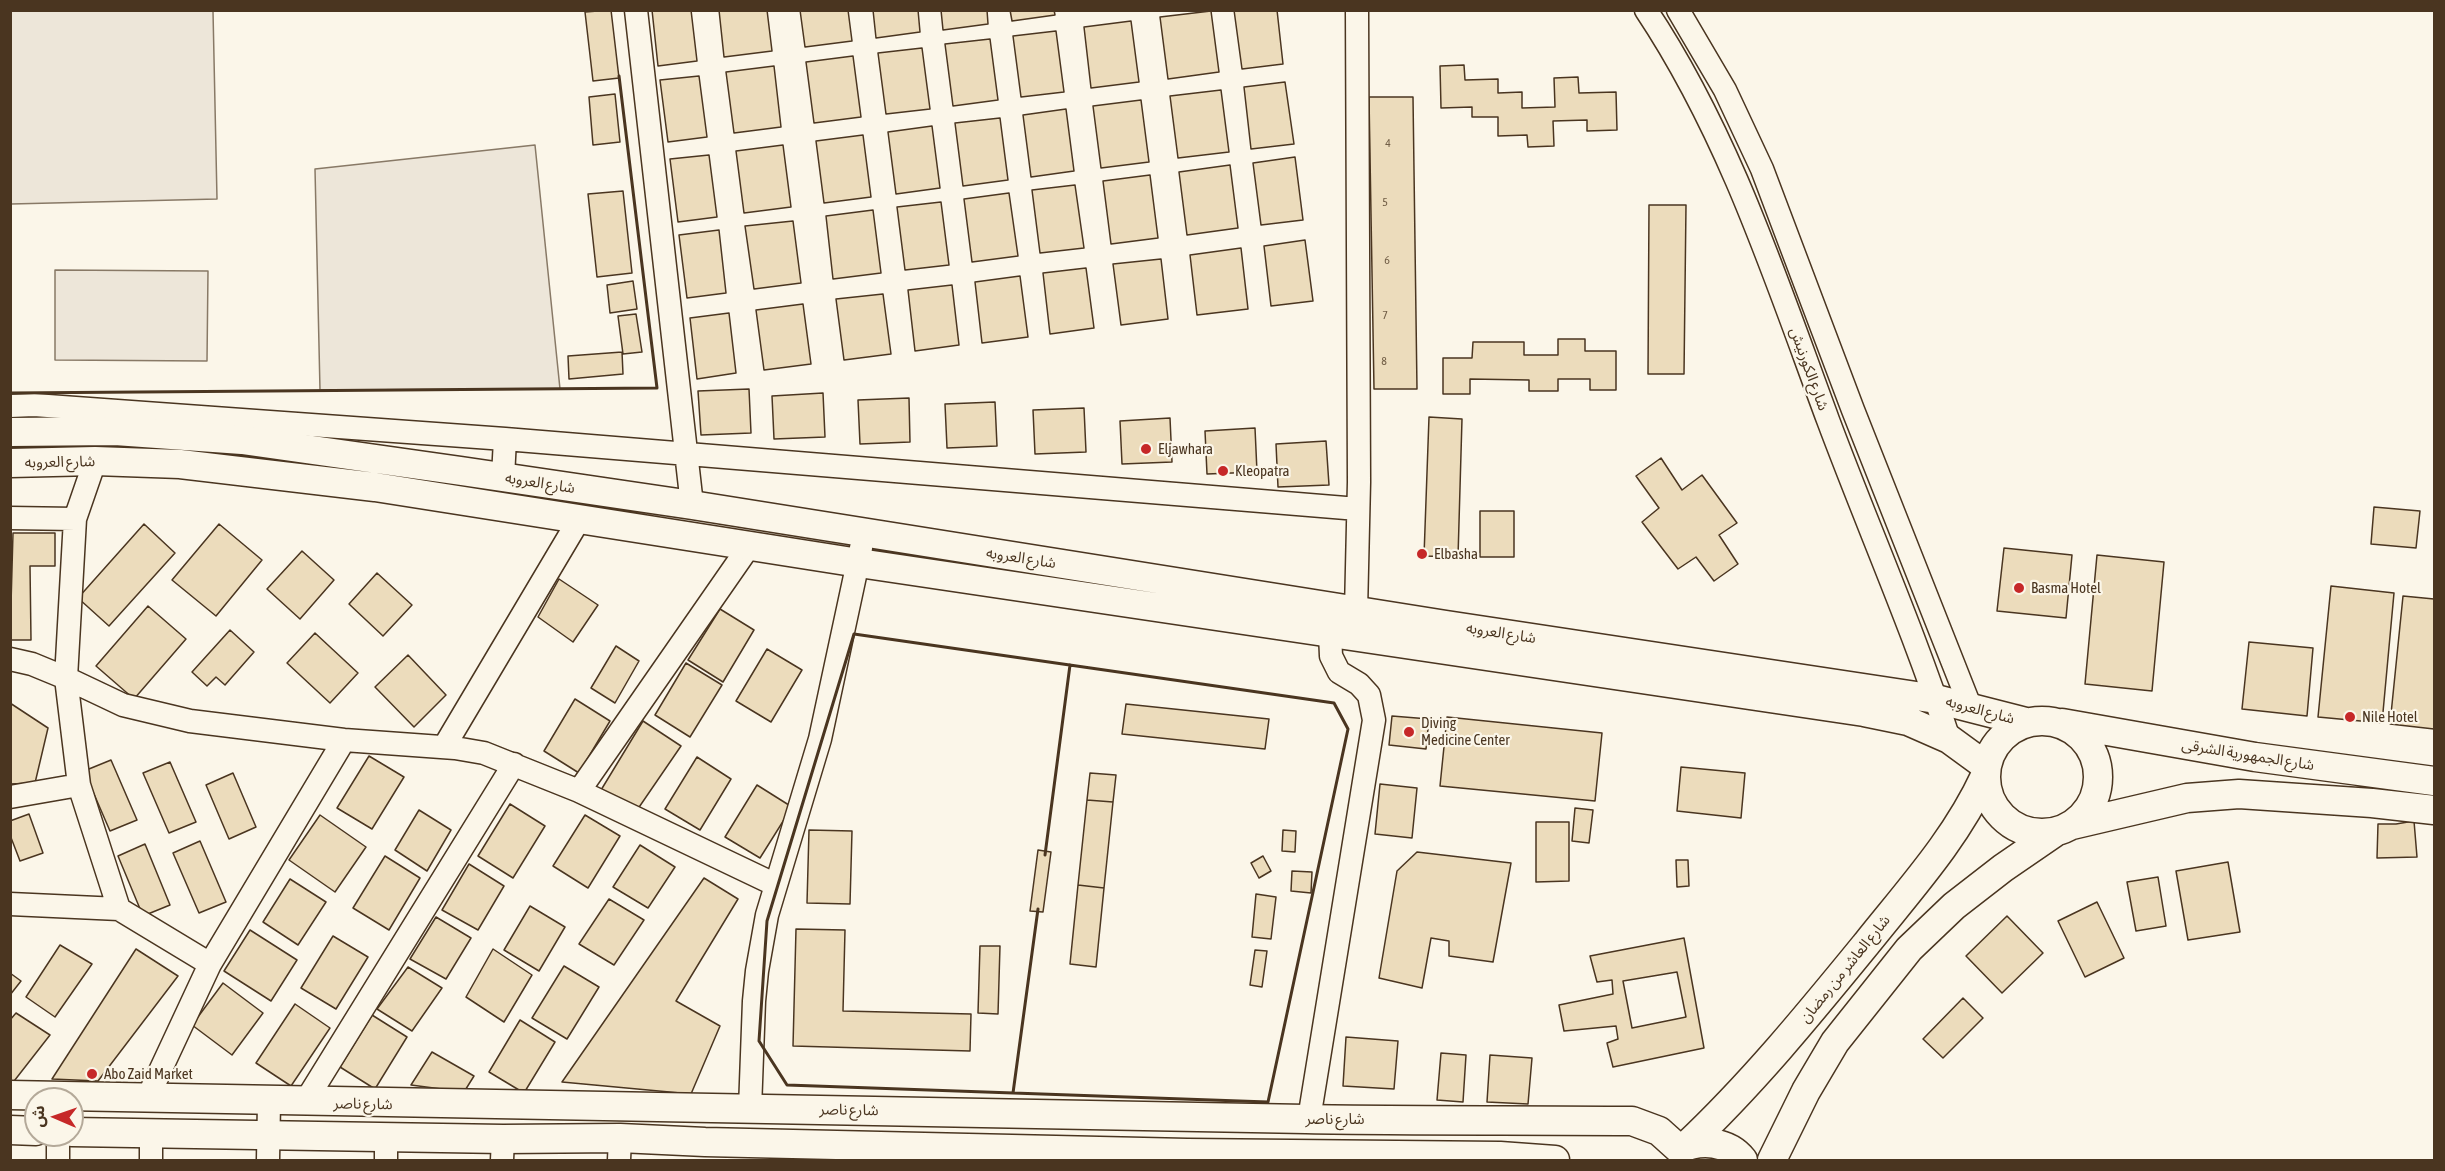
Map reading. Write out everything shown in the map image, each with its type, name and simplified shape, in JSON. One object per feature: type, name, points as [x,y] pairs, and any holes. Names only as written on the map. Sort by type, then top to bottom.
[{"type":"main road","name":"شارع العروبه","points":[[10,432],[115,431],[242,440],[503,477],[1356,611],[1936,699],[2026,722]]},
{"type":"main road","name":"شارع العروبه","points":[[10,463],[95,461],[180,464],[289,476],[1864,712],[1908,721],[1949,739],[1985,771]]},
{"type":"main road","points":[[558,486],[568,516]]},
{"type":"main road","points":[[1772,1161],[1806,1091],[1835,1042],[1909,949],[1954,906],[1986,880],[2063,829],[2085,813],[2094,798],[2098,780],[2097,762],[2089,746],[2077,732],[2062,723],[2044,720],[2026,722],[2012,728],[1990,751],[1985,771],[1988,796],[1998,814],[2014,827],[2033,833],[2063,829],[2187,798],[2239,794],[2373,803],[2434,810]]},
{"type":"main road","name":"شارع الجمهورية الشرقى","points":[[2062,723],[2255,757],[2434,781]]},
{"type":"main road","name":"شارع العاشر من رمضان","points":[[1677,1152],[1757,1076],[1927,870],[1954,834],[1971,806],[1985,771]]},
{"type":"main road","name":"شارع ناصر","points":[[10,1095],[472,1107],[750,1109],[1309,1119],[1632,1121],[1659,1131],[1677,1152]]},
{"type":"main road","points":[[84,1130],[97,1097]]},
{"type":"main road","points":[[472,1107],[472,1138]]},
{"type":"main road","points":[[1187,1153],[1191,1116]]},
{"type":"main road","points":[[84,1132],[151,1147],[386,1149],[472,1138],[502,1150],[1187,1153],[1315,1157],[1500,1156],[1548,1158],[1555,1161]]},
{"type":"main road","points":[[1677,1152],[1704,1142],[1725,1146],[1743,1161]]},
{"type":"street","points":[[636,10],[692,505]]},
{"type":"street","points":[[1356,611],[1358,510],[1357,10]]},
{"type":"street","name":"شارع الكورنيش","points":[[1646,10],[1700,103],[1737,179],[1857,498],[1936,699],[1949,739]]},
{"type":"street","name":"شارع الكورنيش","points":[[1678,10],[1725,90],[1762,169],[1849,399],[1970,706]]},
{"type":"street","points":[[10,406],[34,405],[505,439],[1358,510]]},
{"type":"street","points":[[503,477],[505,439]]},
{"type":"street","points":[[95,461],[75,519],[66,678],[79,785],[119,909]]},
{"type":"street","points":[[444,747],[568,516]]},
{"type":"street","points":[[10,518],[75,519]]},
{"type":"street","points":[[750,1109],[757,971],[767,915],[820,739],[864,533]]},
{"type":"street","points":[[579,791],[750,545]]},
{"type":"street","points":[[1309,1119],[1374,720],[1369,695],[1359,684],[1340,672],[1331,656],[1330,633]]},
{"type":"street","points":[[10,659],[32,664],[123,705],[162,716],[345,740],[444,747],[484,753],[579,791],[776,885]]},
{"type":"street","points":[[147,1099],[210,964],[345,740]]},
{"type":"street","points":[[305,1102],[514,764]]},
{"type":"street","points":[[10,797],[79,785]]},
{"type":"street","points":[[10,904],[119,909],[210,964]]},
{"type":"street","points":[[268,1148],[269,1102]]},
{"type":"shaded area","points":[[10,11],[213,11],[217,199],[11,204]]},
{"type":"shaded area","points":[[535,145],[560,389],[320,390],[315,169]]},
{"type":"shaded area","points":[[55,270],[208,271],[207,361],[55,360]]},
{"type":"building","points":[[611,10],[619,78],[593,81],[585,12]]},
{"type":"building","points":[[652,10],[691,10],[697,61],[658,66]]},
{"type":"building","points":[[719,10],[767,10],[772,51],[724,57]]},
{"type":"building","points":[[800,10],[848,10],[852,41],[805,47]]},
{"type":"building","points":[[873,10],[918,10],[920,32],[876,38]]},
{"type":"building","points":[[941,10],[987,10],[988,24],[943,30]]},
{"type":"building","points":[[1010,10],[1054,10],[1055,15],[1012,21]]},
{"type":"building","points":[[1234,10],[1277,10],[1283,64],[1242,69]]},
{"type":"building","points":[[1211,11],[1219,72],[1168,79],[1160,17]]},
{"type":"building","points":[[1131,21],[1139,82],[1091,88],[1084,27]]},
{"type":"building","points":[[1056,31],[1064,92],[1021,97],[1013,36]]},
{"type":"building","points":[[990,39],[998,100],[953,106],[945,44]]},
{"type":"building","points":[[922,48],[930,109],[886,114],[878,53]]},
{"type":"building","points":[[853,56],[861,117],[814,123],[806,62]]},
{"type":"building","points":[[1464,65],[1465,80],[1498,79],[1498,93],[1522,92],[1522,108],[1555,107],[1554,78],[1578,77],[1579,93],[1616,92],[1617,130],[1587,131],[1587,120],[1553,121],[1554,146],[1528,147],[1527,135],[1498,136],[1498,117],[1472,117],[1472,107],[1441,108],[1440,66]]},
{"type":"building","points":[[774,66],[781,127],[734,133],[726,72]]},
{"type":"building","points":[[699,76],[707,137],[668,142],[660,80]]},
{"type":"building","points":[[1285,82],[1294,144],[1251,149],[1244,87]]},
{"type":"building","points":[[1221,90],[1229,152],[1178,158],[1170,96]]},
{"type":"building","points":[[615,94],[620,142],[593,145],[589,97]]},
{"type":"building","points":[[1369,97],[1413,97],[1417,389],[1374,389]]},
{"type":"building","points":[[1141,100],[1149,162],[1101,168],[1093,106]]},
{"type":"building","points":[[1066,109],[1074,171],[1031,177],[1023,115]]},
{"type":"building","points":[[1000,118],[1008,180],[963,186],[955,123]]},
{"type":"building","points":[[932,126],[940,188],[896,194],[888,132]]},
{"type":"building","points":[[863,135],[871,197],[824,203],[816,141]]},
{"type":"building","points":[[783,145],[791,207],[744,213],[736,151]]},
{"type":"building","points":[[709,155],[717,217],[678,222],[670,159]]},
{"type":"building","points":[[1295,157],[1303,220],[1261,225],[1253,163]]},
{"type":"building","points":[[1230,165],[1238,228],[1187,235],[1179,172]]},
{"type":"building","points":[[1150,175],[1158,238],[1111,244],[1103,181]]},
{"type":"building","points":[[1075,185],[1084,248],[1040,253],[1032,190]]},
{"type":"building","points":[[623,191],[632,273],[597,277],[588,194]]},
{"type":"building","points":[[1009,193],[1018,256],[972,262],[964,199]]},
{"type":"building","points":[[941,202],[949,265],[905,270],[897,207]]},
{"type":"building","points":[[1649,205],[1686,205],[1684,374],[1648,374]]},
{"type":"building","points":[[873,210],[881,273],[833,279],[826,216]]},
{"type":"building","points":[[793,221],[801,283],[754,289],[745,226]]},
{"type":"building","points":[[719,230],[726,293],[687,298],[679,235]]},
{"type":"building","points":[[1305,240],[1313,301],[1271,306],[1264,246]]},
{"type":"building","points":[[1241,248],[1248,309],[1197,315],[1190,255]]},
{"type":"building","points":[[1161,259],[1168,319],[1121,325],[1113,264]]},
{"type":"building","points":[[1086,268],[1094,328],[1050,334],[1043,273]]},
{"type":"building","points":[[1020,276],[1028,337],[982,343],[975,282]]},
{"type":"building","points":[[633,281],[637,309],[610,313],[607,285]]},
{"type":"building","points":[[952,285],[959,345],[915,351],[908,290]]},
{"type":"building","points":[[883,294],[891,354],[844,360],[836,299]]},
{"type":"building","points":[[803,304],[811,364],[764,370],[756,310]]},
{"type":"building","points":[[729,313],[736,373],[697,379],[690,318]]},
{"type":"building","points":[[636,314],[642,352],[623,354],[618,316]]},
{"type":"building","points":[[1558,339],[1585,339],[1585,351],[1616,351],[1616,390],[1590,390],[1590,379],[1558,379],[1558,391],[1529,391],[1529,380],[1470,379],[1470,394],[1443,394],[1443,358],[1472,358],[1473,342],[1524,342],[1524,355],[1558,355]]},
{"type":"building","points":[[622,352],[623,374],[569,379],[568,356]]},
{"type":"building","points":[[749,389],[751,433],[701,435],[698,391]]},
{"type":"building","points":[[823,393],[825,437],[774,439],[772,396]]},
{"type":"building","points":[[909,398],[910,442],[860,444],[858,400]]},
{"type":"building","points":[[995,402],[997,446],[947,448],[945,404]]},
{"type":"building","points":[[1084,408],[1086,452],[1035,454],[1033,410]]},
{"type":"building","points":[[1429,417],[1462,419],[1458,557],[1424,556]]},
{"type":"building","points":[[1170,418],[1172,462],[1122,464],[1120,421]]},
{"type":"building","points":[[1255,428],[1257,472],[1207,474],[1205,431]]},
{"type":"building","points":[[1326,441],[1329,485],[1278,487],[1276,444]]},
{"type":"building","points":[[1661,458],[1682,490],[1702,475],[1737,523],[1719,535],[1738,564],[1714,581],[1696,557],[1678,569],[1642,522],[1659,508],[1636,476]]},
{"type":"building","points":[[2374,507],[2420,511],[2416,548],[2371,544]]},
{"type":"building","points":[[1480,511],[1514,511],[1514,557],[1480,557]]},
{"type":"building","points":[[144,524],[175,553],[109,626],[78,598]]},
{"type":"building","points":[[219,524],[262,560],[216,616],[172,580]]},
{"type":"building","points":[[13,533],[55,533],[55,566],[30,566],[31,640],[10,640]]},
{"type":"building","points":[[2004,548],[2072,555],[2066,618],[1997,611]]},
{"type":"building","points":[[302,551],[334,580],[300,619],[267,589]]},
{"type":"building","points":[[2097,555],[2164,562],[2152,691],[2085,684]]},
{"type":"building","points":[[377,573],[412,605],[383,636],[349,604]]},
{"type":"building","points":[[559,579],[598,605],[573,642],[538,617]]},
{"type":"building","points":[[2331,586],[2394,593],[2382,723],[2318,717]]},
{"type":"building","points":[[2403,596],[2434,599],[2434,729],[2390,724]]},
{"type":"building","points":[[148,606],[186,639],[134,699],[96,666]]},
{"type":"building","points":[[720,609],[754,630],[723,682],[688,660]]},
{"type":"building","points":[[230,630],[254,652],[225,685],[216,677],[207,686],[192,672]]},
{"type":"building","points":[[315,633],[358,673],[330,703],[287,663]]},
{"type":"building","points":[[2249,642],[2313,648],[2307,716],[2242,709]]},
{"type":"building","points":[[616,646],[639,661],[615,703],[591,688]]},
{"type":"building","points":[[767,649],[802,670],[771,722],[736,701]]},
{"type":"building","points":[[408,655],[446,695],[414,727],[375,687]]},
{"type":"building","points":[[686,663],[722,685],[690,737],[655,715]]},
{"type":"building","points":[[575,699],[610,721],[579,773],[544,751]]},
{"type":"building","points":[[10,703],[48,728],[35,783],[10,784]]},
{"type":"building","points":[[1126,704],[1269,719],[1265,749],[1122,734]]},
{"type":"building","name":"Diving Medicine Center","points":[[1392,716],[1429,719],[1426,749],[1389,745]]},
{"type":"building","points":[[1447,717],[1602,733],[1595,801],[1440,786]]},
{"type":"building","points":[[643,721],[681,746],[633,816],[598,795]]},
{"type":"building","points":[[369,756],[404,777],[372,829],[337,808]]},
{"type":"building","points":[[697,757],[731,779],[700,830],[665,809]]},
{"type":"building","points":[[111,760],[137,820],[110,831],[84,771]]},
{"type":"building","points":[[170,762],[196,822],[169,833],[143,773]]},
{"type":"building","points":[[1681,767],[1745,773],[1741,818],[1677,811]]},
{"type":"building","points":[[233,773],[256,827],[229,839],[206,785]]},
{"type":"building","points":[[1090,773],[1116,775],[1113,802],[1087,800]]},
{"type":"building","points":[[1380,784],[1417,788],[1412,838],[1375,834]]},
{"type":"building","points":[[757,785],[792,807],[760,858],[725,837]]},
{"type":"building","points":[[1087,800],[1113,802],[1104,888],[1078,885]]},
{"type":"building","points":[[510,804],[545,826],[513,878],[478,856]]},
{"type":"building","points":[[1575,808],[1593,810],[1589,843],[1572,841]]},
{"type":"building","points":[[419,810],[451,830],[427,871],[395,850]]},
{"type":"building","points":[[29,814],[43,853],[20,861],[10,835],[10,821]]},
{"type":"building","points":[[320,815],[366,847],[335,892],[289,860]]},
{"type":"building","points":[[585,815],[620,836],[588,888],[553,866]]},
{"type":"building","points":[[2414,821],[2417,857],[2377,858],[2378,824]]},
{"type":"building","points":[[1536,822],[1569,822],[1569,881],[1536,882]]},
{"type":"building","points":[[809,830],[852,831],[850,904],[807,903]]},
{"type":"building","points":[[1283,830],[1296,831],[1295,852],[1282,851]]},
{"type":"building","points":[[200,841],[226,902],[199,913],[173,853]]},
{"type":"building","points":[[145,844],[170,905],[143,916],[118,856]]},
{"type":"building","points":[[640,845],[675,867],[648,908],[613,887]]},
{"type":"building","points":[[1038,850],[1051,852],[1043,912],[1030,911]]},
{"type":"building","points":[[1417,852],[1511,863],[1493,962],[1449,956],[1449,941],[1431,938],[1422,988],[1379,978],[1397,871]]},
{"type":"building","points":[[385,856],[420,878],[389,930],[353,908]]},
{"type":"building","points":[[1263,856],[1271,871],[1259,878],[1251,863]]},
{"type":"building","points":[[1676,860],[1688,860],[1689,886],[1677,887]]},
{"type":"building","points":[[2228,862],[2240,932],[2188,940],[2176,871]]},
{"type":"building","points":[[469,864],[504,886],[478,930],[442,910]]},
{"type":"building","points":[[1292,871],[1312,872],[1311,893],[1291,891]]},
{"type":"building","points":[[2158,877],[2166,926],[2136,931],[2127,882]]},
{"type":"building","points":[[704,878],[738,899],[676,1001],[720,1026],[691,1094],[562,1082]]},
{"type":"building","points":[[290,879],[326,902],[298,945],[263,922]]},
{"type":"building","points":[[1078,885],[1104,888],[1096,967],[1070,964]]},
{"type":"building","points":[[1256,894],[1276,897],[1271,939],[1252,937]]},
{"type":"building","points":[[609,899],[644,920],[614,965],[579,944]]},
{"type":"building","points":[[2097,902],[2124,958],[2085,977],[2058,921]]},
{"type":"building","points":[[530,906],[565,927],[539,971],[504,950]]},
{"type":"building","points":[[2007,916],[2043,953],[2002,993],[1966,956]]},
{"type":"building","points":[[436,917],[471,938],[446,979],[410,959]]},
{"type":"building","points":[[796,929],[845,930],[843,1011],[971,1014],[970,1051],[793,1046]]},
{"type":"building","points":[[250,930],[297,960],[271,1001],[224,971]]},
{"type":"building","points":[[333,936],[368,957],[336,1009],[301,988]]},
{"type":"building","points":[[1684,938],[1704,1048],[1613,1067],[1607,1043],[1618,1039],[1616,1026],[1564,1031],[1559,1005],[1613,994],[1612,980],[1597,982],[1590,956]],"holes":[[[1677,972],[1686,1017],[1632,1028],[1623,981]]]},
{"type":"building","points":[[60,945],[92,964],[55,1017],[26,997]]},
{"type":"building","points":[[980,946],[1000,946],[998,1014],[978,1013]]},
{"type":"building","points":[[136,949],[178,976],[98,1081],[52,1079]]},
{"type":"building","points":[[493,949],[532,975],[504,1022],[466,997]]},
{"type":"building","points":[[1255,950],[1267,951],[1262,987],[1250,985]]},
{"type":"building","points":[[564,966],[599,987],[567,1039],[532,1018]]},
{"type":"building","points":[[408,967],[442,988],[412,1031],[377,1009]]},
{"type":"building","points":[[10,973],[21,981],[10,995]]},
{"type":"building","points":[[223,983],[263,1013],[232,1055],[192,1025]]},
{"type":"building","points":[[1963,998],[1983,1018],[1943,1058],[1923,1039]]},
{"type":"building","points":[[295,1004],[330,1028],[291,1086],[256,1063]]},
{"type":"building","points":[[16,1013],[50,1035],[11,1085],[10,1020]]},
{"type":"building","points":[[372,1015],[407,1037],[375,1089],[340,1067]]},
{"type":"building","points":[[520,1020],[555,1042],[524,1093],[489,1072]]},
{"type":"building","points":[[1346,1037],[1398,1041],[1394,1089],[1343,1086]]},
{"type":"building","points":[[432,1052],[474,1076],[464,1092],[411,1085]]},
{"type":"building","points":[[1441,1053],[1466,1055],[1463,1102],[1437,1100]]},
{"type":"building","points":[[1490,1055],[1532,1058],[1528,1104],[1487,1102]]},
{"type":"wall","points":[[10,393],[657,388],[619,76]]},
{"type":"wall","points":[[854,634],[1334,703],[1348,729],[1268,1102],[787,1085],[759,1041],[767,921],[854,634]]},
{"type":"wall","points":[[1045,855],[1070,665]]},
{"type":"wall","points":[[1013,1093],[1038,909]]},
{"type":"place","name":"Eljawhara","points":[[1146,449]]},
{"type":"place","name":"Kleopatra","points":[[1223,471]]},
{"type":"place","name":"Elbasha","points":[[1422,554]]},
{"type":"place","name":"Basma Hotel","points":[[2019,588]]},
{"type":"place","name":"Nile Hotel","points":[[2350,717]]},
{"type":"place","name":"Diving Medicine Center","points":[[1409,732]]},
{"type":"place","name":"Abo Zaid Market","points":[[92,1074]]}]
